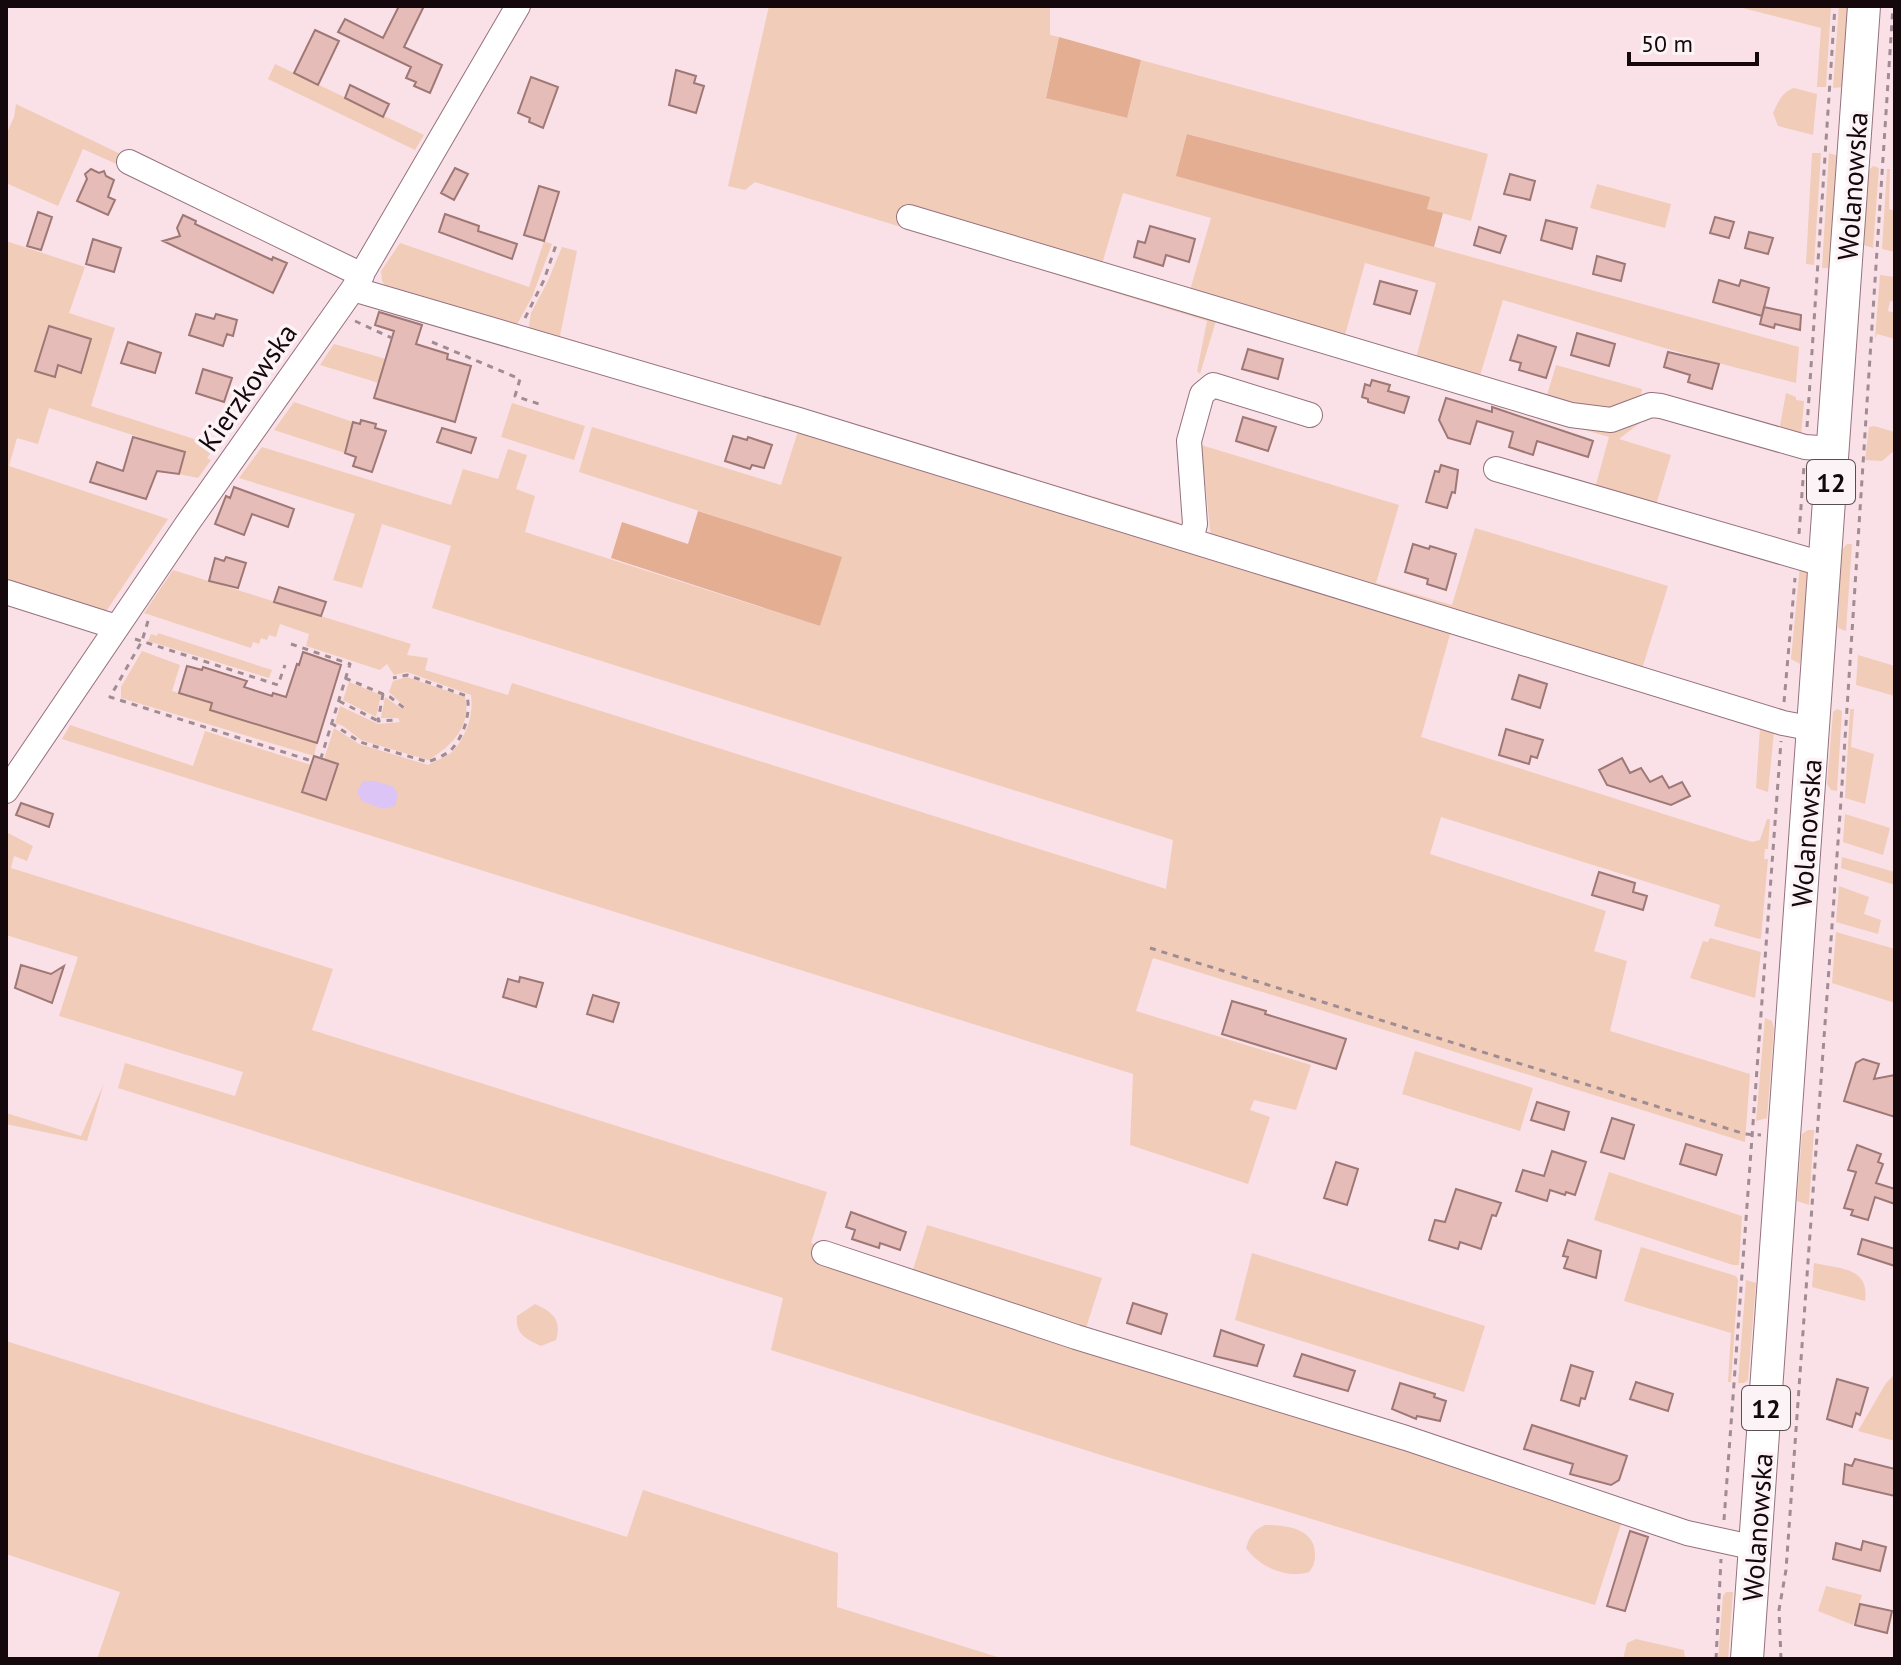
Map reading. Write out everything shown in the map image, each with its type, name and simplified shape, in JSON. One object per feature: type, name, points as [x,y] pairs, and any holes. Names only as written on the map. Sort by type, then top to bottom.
[{"type":"main road","name":"Wolanowska","points":[[1747,1659],[1784,1135],[1798,726],[1819,448],[1864,6]]},
{"type":"street","name":"Kierzkowska","points":[[6,791],[122,632],[357,282],[518,6]]},
{"type":"street","points":[[129,162],[357,282],[519,338],[799,420],[1798,726]]},
{"type":"street","points":[[909,217],[1571,415],[1611,420],[1651,405],[1661,406],[1819,448]]},
{"type":"street","points":[[1191,540],[1195,524],[1189,441],[1202,394],[1213,385],[1310,415]]},
{"type":"street","points":[[1496,469],[1811,561]]},
{"type":"street","points":[[6,592],[122,632]]},
{"type":"street","points":[[824,1253],[1061,1332],[1406,1438],[1687,1533],[1756,1548]]},
{"type":"path","points":[[1716,1659],[1752,1134],[1798,726],[1788,636],[1811,561],[1819,448],[1835,6]]},
{"type":"path","points":[[1781,1659],[1779,1610],[1786,1570],[1805,1321],[1893,6]]},
{"type":"path","points":[[519,338],[556,245]]},
{"type":"path","points":[[350,319],[392,338]]},
{"type":"path","points":[[432,342],[520,379],[515,396],[539,404]]},
{"type":"path","points":[[148,621],[142,641],[110,697],[312,761]]},
{"type":"path","points":[[122,632],[278,685],[285,665]]},
{"type":"path","points":[[291,644],[350,664],[321,758]]},
{"type":"path","points":[[331,723],[360,742],[428,762],[451,750],[470,710],[467,696],[407,675],[393,678]]},
{"type":"path","points":[[345,678],[383,694],[404,708]]},
{"type":"path","points":[[378,721],[383,694]]},
{"type":"path","points":[[339,701],[378,721],[398,720]]},
{"type":"path","points":[[1150,948],[1533,1069],[1752,1134],[1784,1135]]},
{"type":"shaded area","points":[[769,6],[1050,6],[1050,35],[1059,37],[1046,97],[1126,118],[1141,60],[1488,154],[1471,221],[1427,209],[1429,197],[1188,134],[1177,176],[1799,347],[1796,383],[1695,357],[1503,300],[1478,382],[1415,362],[1436,283],[1365,263],[1345,335],[1389,347],[1387,355],[1190,290],[1211,218],[1123,193],[1102,264],[1587,422],[1650,415],[1619,439],[1671,455],[1656,505],[1595,488],[1609,437],[1216,321],[1200,374],[1197,371],[1207,321],[755,182],[745,190],[728,186]]},
{"type":"shaded area","points":[[1735,6],[1831,6],[1826,87],[1817,87],[1821,28]]},
{"type":"shaded area","points":[[1839,6],[1850,6],[1844,87],[1833,88]]},
{"type":"shaded area","points":[[1059,37],[1141,60],[1127,118],[1046,98]]},
{"type":"shaded area","points":[[275,64],[424,135],[415,150],[268,79]]},
{"type":"shaded area","points":[[1794,88],[1817,94],[1813,135],[1778,126],[1773,113],[1783,95]]},
{"type":"shaded area","points":[[16,104],[127,157],[123,167],[83,149],[58,206],[6,183],[6,135]]},
{"type":"shaded area","points":[[1187,134],[1430,197],[1427,209],[1443,213],[1434,247],[1176,176]]},
{"type":"shaded area","points":[[1812,153],[1821,153],[1814,265],[1806,264]]},
{"type":"shaded area","points":[[1829,153],[1838,156],[1831,268],[1822,268]]},
{"type":"shaded area","points":[[1873,166],[1879,168],[1873,248],[1864,245],[1868,171]]},
{"type":"shaded area","points":[[1887,169],[1890,169],[1889,209],[1895,211],[1895,252],[1882,249]]},
{"type":"shaded area","points":[[1597,184],[1671,204],[1665,228],[1590,208]]},
{"type":"shaded area","points":[[6,241],[85,267],[69,313],[115,328],[91,406],[216,446],[207,458],[211,460],[198,478],[179,474],[185,452],[49,408],[38,444],[17,438],[9,466],[168,519],[105,613],[6,582]]},
{"type":"shaded area","points":[[544,241],[552,244],[532,297],[515,328],[390,292],[382,281],[381,271],[400,243],[529,287]]},
{"type":"shaded area","points":[[562,247],[577,251],[560,336],[1178,522],[1185,530],[528,331],[531,313]]},
{"type":"shaded area","points":[[1880,275],[1895,277],[1895,302],[1890,301],[1888,311],[1895,313],[1895,339],[1877,334],[1875,339]]},
{"type":"shaded area","points":[[334,344],[386,359],[379,383],[320,365]]},
{"type":"shaded area","points":[[1556,365],[1642,389],[1640,401],[1627,411],[1545,402]]},
{"type":"shaded area","points":[[1786,393],[1804,401],[1801,436],[1779,431]]},
{"type":"shaded area","points":[[294,402],[353,422],[345,453],[274,430]]},
{"type":"shaded area","points":[[512,403],[585,426],[574,460],[501,437]]},
{"type":"shaded area","points":[[592,427],[781,485],[798,431],[1451,631],[1421,737],[1752,842],[1760,840],[1767,819],[1770,819],[1759,939],[1714,926],[1720,905],[1441,817],[1430,854],[1606,911],[1594,951],[1627,961],[1610,1031],[1750,1074],[1745,1142],[1153,958],[1136,1011],[1311,1065],[1296,1110],[1254,1100],[1250,1110],[1270,1117],[1248,1184],[1130,1145],[1133,1074],[62,739],[70,725],[193,766],[205,731],[311,765],[302,792],[338,764],[324,759],[334,728],[359,744],[428,765],[452,752],[461,740],[470,718],[471,695],[407,672],[394,675],[387,664],[380,670],[306,646],[309,634],[280,624],[276,637],[269,635],[267,640],[261,638],[259,644],[253,642],[251,648],[144,613],[173,570],[411,644],[407,655],[428,658],[425,670],[508,695],[512,683],[1166,889],[1173,840],[432,608],[451,546],[382,524],[362,588],[333,580],[355,514],[239,478],[262,447],[451,505],[463,469],[498,479],[508,449],[527,455],[516,489],[535,496],[525,532],[820,626],[841,557],[579,472]]},
{"type":"shaded area","points":[[1869,427],[1895,432],[1895,450],[1882,461],[1865,460]]},
{"type":"shaded area","points":[[1201,445],[1399,505],[1376,583],[1452,605],[1475,528],[1668,586],[1641,672],[1211,537]]},
{"type":"shaded area","points":[[698,511],[842,557],[820,626],[611,558],[622,522],[688,544]]},
{"type":"shaded area","points":[[1847,544],[1852,544],[1846,631],[1838,628],[1841,551]]},
{"type":"shaded area","points":[[1800,565],[1810,573],[1800,664],[1791,659]]},
{"type":"shaded area","points":[[158,633],[272,670],[269,678],[148,641],[151,634],[157,636]]},
{"type":"shaded area","points":[[142,651],[180,665],[172,691],[317,743],[314,756],[121,698],[121,687]]},
{"type":"shaded area","points":[[1858,655],[1895,666],[1895,696],[1856,685]]},
{"type":"shaded area","points":[[407,677],[465,697],[465,717],[458,734],[428,760],[361,740],[335,723],[340,706],[378,724],[400,722],[398,718],[381,718],[385,697],[402,709],[405,707],[389,692],[393,681]]},
{"type":"shaded area","points":[[349,682],[381,695],[376,717],[343,700]]},
{"type":"shaded area","points":[[1837,709],[1842,711],[1837,791],[1831,790],[1827,784],[1833,712]]},
{"type":"shaded area","points":[[1850,709],[1854,709],[1851,747],[1874,754],[1865,804],[1845,798]]},
{"type":"shaded area","points":[[1760,728],[1774,732],[1768,792],[1756,788]]},
{"type":"shaded area","points":[[363,781],[394,787],[398,795],[395,806],[383,809],[362,801],[357,792]]},
{"type":"shaded area","points":[[1845,814],[1890,828],[1883,855],[1843,842]]},
{"type":"shaded area","points":[[6,832],[33,846],[27,861],[14,856],[11,868],[333,969],[312,1030],[827,1192],[811,1243],[1379,1442],[1622,1521],[1595,1605],[1104,1456],[771,1350],[783,1298],[118,1088],[125,1063],[235,1096],[243,1072],[59,1016],[78,957],[6,935]]},
{"type":"shaded area","points":[[1842,857],[1895,872],[1895,885],[1841,868]]},
{"type":"shaded area","points":[[1839,886],[1869,897],[1864,914],[1881,920],[1878,934],[1836,922]]},
{"type":"shaded area","points":[[1836,932],[1895,949],[1895,1003],[1832,983]]},
{"type":"shaded area","points":[[1710,938],[1761,952],[1755,998],[1690,978],[1703,941],[1708,942]]},
{"type":"shaded area","points":[[1765,1018],[1772,1021],[1774,1029],[1767,1118],[1756,1121]]},
{"type":"shaded area","points":[[1415,1051],[1533,1088],[1520,1131],[1402,1094]]},
{"type":"shaded area","points":[[104,1083],[87,1141],[6,1124],[6,1113],[81,1136]]},
{"type":"shaded area","points":[[1814,1130],[1809,1205],[1797,1201],[1802,1134]]},
{"type":"shaded area","points":[[1609,1172],[1742,1216],[1739,1265],[1594,1220]]},
{"type":"shaded area","points":[[927,1225],[1102,1278],[1086,1328],[911,1276]]},
{"type":"shaded area","points":[[1641,1247],[1736,1276],[1731,1382],[1728,1382],[1731,1333],[1624,1301]]},
{"type":"shaded area","points":[[1252,1253],[1485,1326],[1464,1392],[1235,1320]]},
{"type":"shaded area","points":[[1814,1263],[1843,1269],[1858,1276],[1863,1282],[1865,1301],[1812,1287]]},
{"type":"shaded area","points":[[1746,1280],[1756,1283],[1748,1380],[1738,1383]]},
{"type":"shaded area","points":[[535,1304],[551,1314],[558,1327],[556,1340],[541,1346],[523,1335],[517,1322],[517,1316]]},
{"type":"shaded area","points":[[6,1341],[627,1537],[643,1490],[838,1553],[837,1607],[1004,1659],[97,1659],[120,1592],[6,1554]]},
{"type":"shaded area","points":[[1895,1374],[1895,1441],[1858,1431],[1886,1383]]},
{"type":"shaded area","points":[[1265,1525],[1290,1527],[1310,1538],[1315,1557],[1309,1572],[1292,1574],[1274,1570],[1252,1555],[1246,1548],[1249,1540],[1255,1531]]},
{"type":"shaded area","points":[[1826,1586],[1862,1595],[1853,1625],[1818,1611]]},
{"type":"shaded area","points":[[1726,1592],[1733,1592],[1728,1659],[1718,1659],[1723,1596]]},
{"type":"shaded area","points":[[1636,1639],[1684,1650],[1685,1659],[1623,1659],[1627,1643]]},
{"type":"building","points":[[399,6],[424,6],[404,47],[442,65],[430,93],[414,86],[416,82],[406,78],[411,67],[338,32],[345,19],[383,38]]},
{"type":"building","points":[[315,30],[339,41],[318,85],[294,73]]},
{"type":"building","points":[[676,70],[696,76],[694,83],[704,86],[696,113],[669,105]]},
{"type":"building","points":[[531,77],[558,87],[543,128],[518,113]]},
{"type":"building","points":[[350,85],[389,104],[383,117],[345,98]]},
{"type":"building","points":[[455,168],[468,174],[454,200],[441,193]]},
{"type":"building","points":[[91,169],[99,173],[104,171],[114,180],[108,197],[115,200],[108,215],[77,201],[87,179],[85,174]]},
{"type":"building","points":[[1510,174],[1535,181],[1530,200],[1504,194]]},
{"type":"building","points":[[539,186],[559,192],[544,241],[524,235]]},
{"type":"building","points":[[38,212],[52,217],[41,250],[27,246]]},
{"type":"building","points":[[445,214],[479,226],[478,231],[517,244],[512,259],[439,232]]},
{"type":"building","points":[[183,215],[196,221],[195,224],[272,260],[273,257],[287,263],[273,293],[163,241],[180,236],[177,228]]},
{"type":"building","points":[[1715,217],[1734,222],[1729,238],[1710,233]]},
{"type":"building","points":[[1546,220],[1577,228],[1572,249],[1541,240]]},
{"type":"building","points":[[1150,226],[1195,239],[1189,262],[1166,255],[1163,266],[1134,257],[1138,241],[1145,243]]},
{"type":"building","points":[[1479,227],[1506,236],[1500,253],[1474,245]]},
{"type":"building","points":[[1749,232],[1773,238],[1768,254],[1745,248]]},
{"type":"building","points":[[93,239],[121,248],[114,272],[86,264]]},
{"type":"building","points":[[1597,256],[1625,264],[1621,281],[1593,274]]},
{"type":"building","points":[[1719,280],[1739,286],[1741,280],[1769,288],[1762,316],[1713,302]]},
{"type":"building","points":[[1380,281],[1417,291],[1410,314],[1374,304]]},
{"type":"building","points":[[1764,307],[1801,315],[1800,330],[1760,324]]},
{"type":"building","points":[[379,312],[422,325],[416,344],[448,354],[447,359],[471,366],[455,422],[374,398],[394,331],[375,325]]},
{"type":"building","points":[[196,314],[214,319],[216,314],[237,320],[233,336],[227,334],[223,346],[189,335]]},
{"type":"building","points":[[49,326],[91,339],[81,373],[58,365],[55,377],[35,371]]},
{"type":"building","points":[[1577,333],[1615,344],[1609,366],[1571,355]]},
{"type":"building","points":[[1518,335],[1556,347],[1546,378],[1519,370],[1521,363],[1510,360]]},
{"type":"building","points":[[128,342],[161,353],[155,373],[121,363]]},
{"type":"building","points":[[1248,349],[1283,359],[1278,379],[1242,369]]},
{"type":"building","points":[[1668,352],[1719,364],[1712,389],[1688,382],[1690,375],[1664,367]]},
{"type":"building","points":[[203,369],[232,378],[224,402],[196,393]]},
{"type":"building","points":[[1372,380],[1390,385],[1388,391],[1409,397],[1404,413],[1368,402],[1362,397],[1365,384],[1370,386]]},
{"type":"building","points":[[1446,398],[1492,412],[1492,407],[1593,441],[1588,457],[1537,441],[1533,455],[1509,447],[1513,432],[1477,421],[1470,444],[1448,438],[1439,420]]},
{"type":"building","points":[[1243,417],[1276,427],[1268,451],[1236,441]]},
{"type":"building","points":[[361,420],[386,431],[372,472],[353,466],[356,457],[345,453],[353,422],[360,424]]},
{"type":"building","points":[[442,428],[476,438],[471,453],[437,442]]},
{"type":"building","points":[[733,436],[772,445],[764,468],[752,465],[750,469],[725,461]]},
{"type":"building","points":[[133,437],[185,452],[179,474],[157,471],[146,499],[90,482],[97,462],[123,471]]},
{"type":"building","points":[[1441,465],[1458,470],[1455,493],[1452,492],[1447,508],[1426,502],[1435,471],[1439,472]]},
{"type":"building","points":[[234,487],[294,509],[288,527],[252,514],[244,535],[215,524],[226,496],[230,498]]},
{"type":"building","points":[[1413,544],[1456,554],[1446,590],[1427,584],[1428,579],[1405,572]]},
{"type":"building","points":[[226,557],[246,563],[238,588],[209,581],[215,558],[224,561]]},
{"type":"building","points":[[279,587],[326,602],[321,616],[274,602]]},
{"type":"building","points":[[303,652],[341,665],[317,743],[210,710],[212,703],[179,693],[187,666],[202,670],[203,667],[247,681],[244,687],[286,697]]},
{"type":"building","points":[[1519,675],[1547,684],[1540,708],[1512,699]]},
{"type":"building","points":[[1506,729],[1543,740],[1537,758],[1531,756],[1529,764],[1499,755]]},
{"type":"building","points":[[314,756],[338,764],[326,800],[302,792]]},
{"type":"building","points":[[1622,758],[1630,773],[1641,768],[1650,782],[1662,776],[1669,788],[1682,782],[1690,796],[1671,805],[1607,785],[1599,770]]},
{"type":"building","points":[[21,803],[53,814],[49,827],[16,815]]},
{"type":"building","points":[[1599,872],[1635,883],[1633,892],[1647,896],[1643,910],[1592,895]]},
{"type":"building","points":[[21,965],[51,974],[64,966],[52,1003],[15,988]]},
{"type":"building","points":[[520,977],[543,983],[536,1007],[503,997],[508,979],[519,982]]},
{"type":"building","points":[[593,995],[619,1003],[613,1022],[587,1014]]},
{"type":"building","points":[[1232,1001],[1346,1039],[1336,1069],[1222,1034]]},
{"type":"building","points":[[1863,1059],[1879,1064],[1874,1079],[1895,1075],[1895,1117],[1844,1101],[1856,1063]]},
{"type":"building","points":[[1537,1102],[1569,1112],[1564,1130],[1531,1120]]},
{"type":"building","points":[[1612,1118],[1634,1125],[1624,1159],[1601,1152]]},
{"type":"building","points":[[1686,1144],[1722,1155],[1716,1175],[1680,1164]]},
{"type":"building","points":[[1857,1145],[1881,1154],[1878,1162],[1883,1164],[1876,1183],[1895,1189],[1895,1204],[1875,1197],[1868,1220],[1851,1215],[1853,1210],[1844,1208],[1856,1172],[1848,1170]]},
{"type":"building","points":[[1552,1151],[1586,1162],[1575,1195],[1550,1190],[1547,1201],[1516,1191],[1523,1170],[1544,1176]]},
{"type":"building","points":[[1336,1162],[1358,1169],[1347,1205],[1324,1198]]},
{"type":"building","points":[[1456,1189],[1501,1203],[1496,1216],[1492,1215],[1481,1249],[1460,1242],[1458,1249],[1429,1240],[1435,1220],[1445,1222]]},
{"type":"building","points":[[851,1212],[906,1232],[900,1250],[880,1243],[879,1248],[852,1239],[855,1230],[846,1227]]},
{"type":"building","points":[[1862,1239],[1895,1249],[1895,1266],[1858,1254]]},
{"type":"building","points":[[1568,1240],[1601,1251],[1596,1278],[1564,1268],[1568,1257],[1563,1256]]},
{"type":"building","points":[[1133,1303],[1167,1314],[1161,1334],[1127,1323]]},
{"type":"building","points":[[1221,1330],[1264,1345],[1257,1366],[1214,1356]]},
{"type":"building","points":[[1302,1354],[1355,1371],[1348,1391],[1294,1376]]},
{"type":"building","points":[[1571,1365],[1593,1372],[1585,1399],[1581,1398],[1579,1406],[1561,1400]]},
{"type":"building","points":[[1837,1379],[1868,1388],[1860,1415],[1856,1413],[1852,1427],[1827,1419]]},
{"type":"building","points":[[1636,1382],[1673,1394],[1668,1411],[1630,1399]]},
{"type":"building","points":[[1400,1383],[1435,1394],[1434,1397],[1446,1401],[1440,1421],[1417,1416],[1416,1419],[1392,1409]]},
{"type":"building","points":[[1532,1425],[1627,1456],[1619,1480],[1611,1485],[1570,1474],[1573,1464],[1524,1449]]},
{"type":"building","points":[[1855,1459],[1895,1469],[1895,1496],[1843,1484],[1845,1464],[1852,1466]]},
{"type":"building","points":[[1630,1531],[1648,1537],[1625,1611],[1607,1606]]},
{"type":"building","points":[[1863,1541],[1886,1547],[1880,1571],[1833,1559],[1836,1543],[1861,1550]]},
{"type":"building","points":[[1860,1604],[1892,1611],[1887,1633],[1855,1625]]}]
